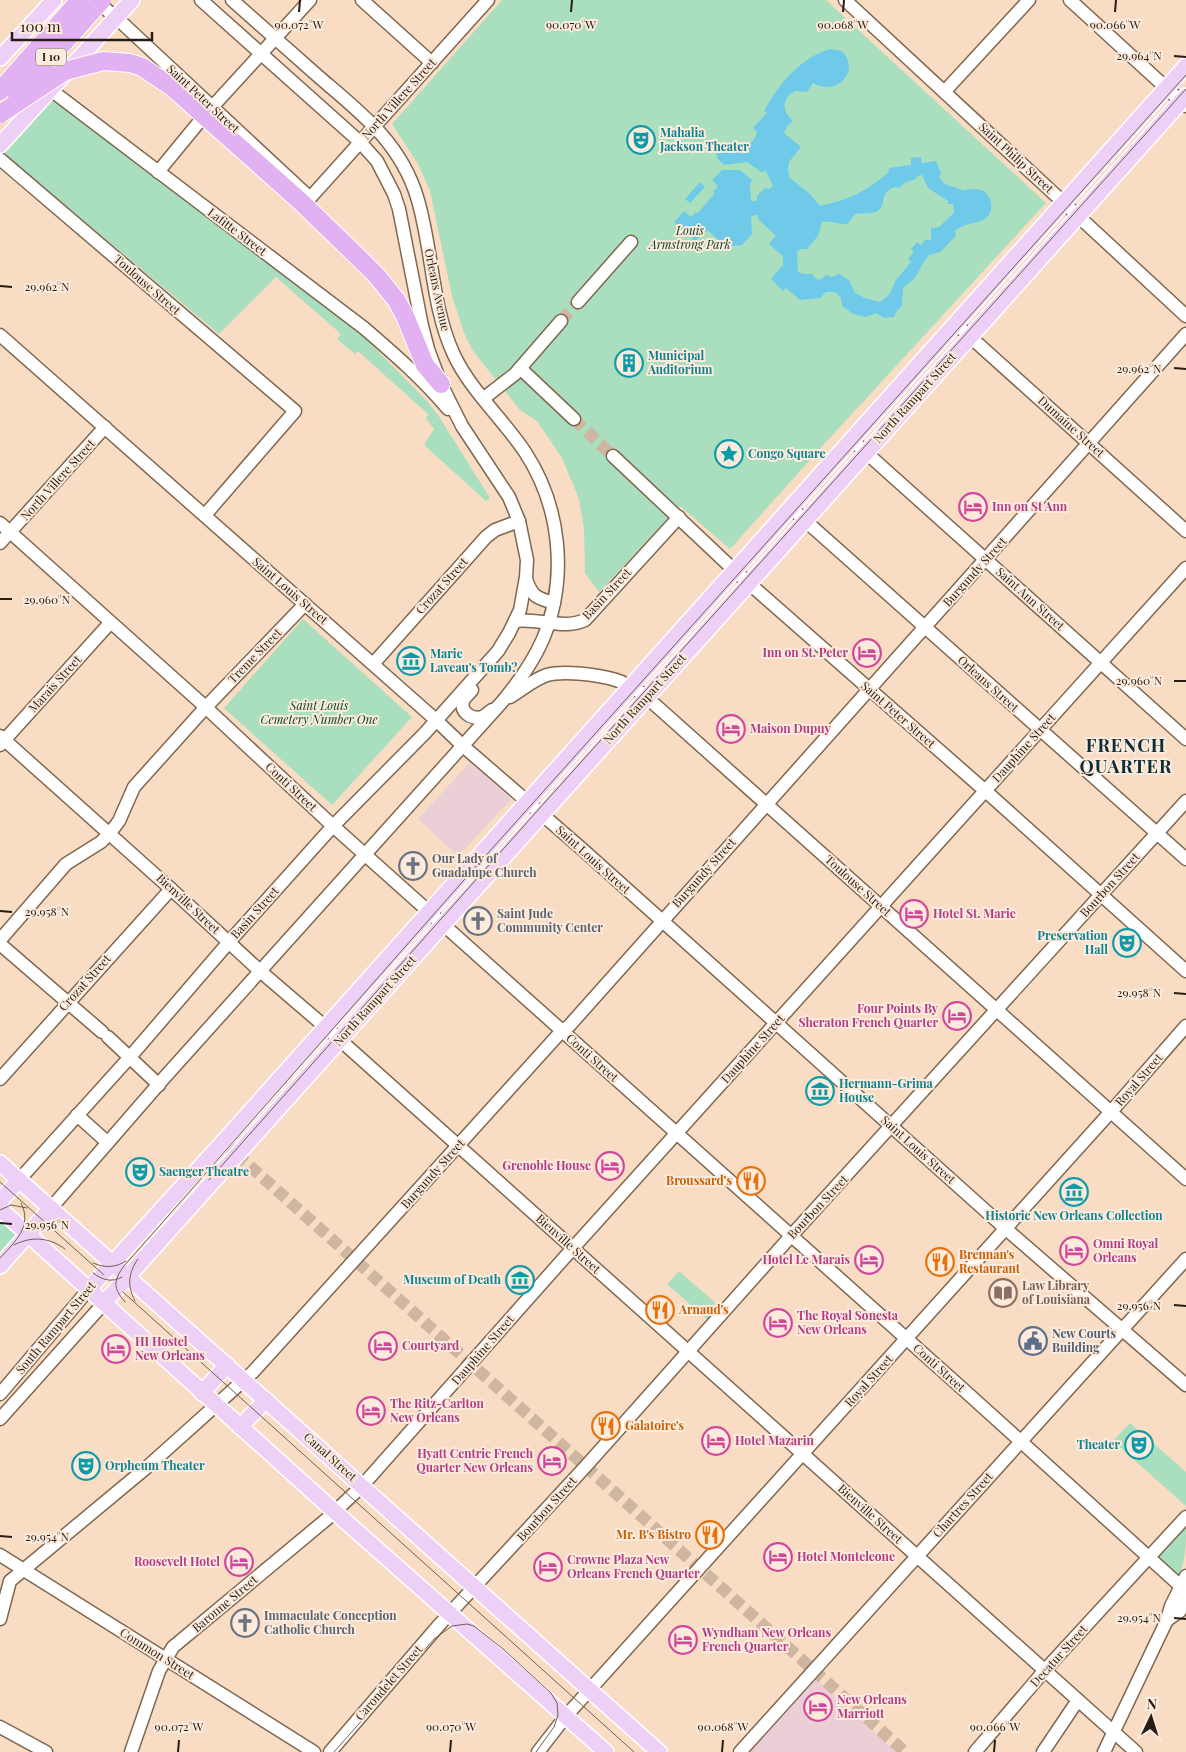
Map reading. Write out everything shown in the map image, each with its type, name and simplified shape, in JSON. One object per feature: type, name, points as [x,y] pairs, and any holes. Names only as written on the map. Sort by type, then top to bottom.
[{"type":"highway","name":"I 10","points":[[0,91],[80,0]]},
{"type":"highway","name":"I 10","points":[[0,114],[102,0]]},
{"type":"highway","points":[[0,114],[65,72],[103,61],[122,62],[142,67],[172,87],[300,201],[377,276],[397,301],[425,365],[441,384]]},
{"type":"main road","points":[[2,54],[54,0]]},
{"type":"main road","points":[[0,145],[132,0]]},
{"type":"main road","name":"North Rampart Street","points":[[112,1263],[223,1142],[527,801],[632,687],[1186,66]]},
{"type":"main road","name":"North Rampart Street","points":[[104,1303],[1078,216],[1184,101]]},
{"type":"main road","name":"Canal Street","points":[[0,1163],[660,1752]]},
{"type":"main road","points":[[0,1201],[19,1180]]},
{"type":"main road","points":[[0,1266],[51,1208]]},
{"type":"main road","points":[[0,1209],[202,1393],[606,1752]]},
{"type":"main road","name":"South Rampart Street","points":[[89,1289],[112,1263]]},
{"type":"main road","points":[[202,1393],[227,1365]]},
{"type":"main road","points":[[240,1427],[266,1400]]},
{"type":"street","name":"Saint Peter Street","points":[[95,0],[310,198]]},
{"type":"street","name":"Orleans Avenue","points":[[201,0],[360,142],[377,161],[387,179],[399,209],[422,326],[441,384],[462,426],[509,497],[519,521],[526,548],[526,577],[521,603],[515,621],[501,647]]},
{"type":"street","name":"Orleans Avenue","points":[[232,0],[375,126],[399,156],[410,176],[418,198],[442,322],[448,343],[466,376],[525,452],[541,481],[554,522],[558,556],[558,576],[554,603],[542,640],[534,656],[515,686],[502,702]]},
{"type":"street","points":[[158,172],[212,108],[310,0]]},
{"type":"street","points":[[362,0],[432,63]]},
{"type":"street","name":"North Villere Street","points":[[310,198],[488,0]]},
{"type":"street","name":"Saint Philip Street","points":[[845,0],[1186,316]]},
{"type":"street","points":[[945,92],[1029,0]]},
{"type":"street","points":[[1070,0],[1166,88],[1184,101]]},
{"type":"street","name":"Lafitte Street","points":[[2,54],[371,334],[436,395],[462,426]]},
{"type":"street","name":"Toulouse Street","points":[[0,159],[295,411],[205,515]]},
{"type":"street","points":[[404,233],[424,228]]},
{"type":"street","points":[[578,302],[631,242]]},
{"type":"street","points":[[484,398],[520,368],[561,321]]},
{"type":"street","name":"Dumaine Street","points":[[956,324],[1186,531]]},
{"type":"street","name":"Burgundy Street","points":[[0,1619],[10,1581],[146,1468],[254,1372],[562,1030],[569,1026],[1186,334]]},
{"type":"street","name":"Saint Louis Street","points":[[1,338],[205,515],[1006,1229],[1186,1385]]},
{"type":"street","points":[[520,368],[574,419]]},
{"type":"street","name":"North Villere Street","points":[[0,543],[105,427]]},
{"type":"street","name":"Saint Ann Street","points":[[852,440],[1186,738]]},
{"type":"street","name":"Saint Peter Street","points":[[613,456],[735,571],[1186,971]]},
{"type":"street","name":"Orleans Street","points":[[790,508],[1186,859]]},
{"type":"street","name":"Basin Street","points":[[515,621],[528,619],[576,624],[585,620],[678,517]]},
{"type":"street","name":"Crozat Street","points":[[373,664],[486,537],[495,530],[519,521]]},
{"type":"street","name":"Conti Street","points":[[0,523],[365,855],[907,1339],[1150,1559],[1185,1588]]},
{"type":"street","name":"Dauphine Street","points":[[362,1486],[573,1248],[1186,568]]},
{"type":"street","points":[[526,577],[529,590],[534,595],[554,603]]},
{"type":"street","name":"Treme Street","points":[[0,942],[66,864],[101,842],[110,833],[119,822],[134,787],[205,708],[305,604]]},
{"type":"street","name":"Marais Street","points":[[2,740],[110,623]]},
{"type":"street","points":[[501,647],[498,658],[486,676],[465,698],[463,710],[471,717],[483,717],[502,702]]},
{"type":"street","name":"Basin Street","points":[[19,1180],[333,826],[425,733],[501,647]]},
{"type":"street","name":"Toulouse Street","points":[[502,702],[545,676],[554,673],[605,678],[632,687],[647,697],[1186,1179]]},
{"type":"street","points":[[51,1208],[107,1142],[502,702]]},
{"type":"street","points":[[425,733],[434,730],[452,734]]},
{"type":"street","name":"Bienville Street","points":[[2,740],[110,833],[260,971],[325,1026],[1136,1752]]},
{"type":"street","name":"Bourbon Street","points":[[449,1614],[475,1588],[1186,801]]},
{"type":"street","name":"Crozat Street","points":[[0,1079],[171,889]]},
{"type":"street","points":[[0,942],[159,1084]]},
{"type":"street","name":"Royal Street","points":[[538,1752],[566,1716],[1006,1229],[1186,1026]]},
{"type":"street","points":[[77,1115],[107,1142]]},
{"type":"street","name":"Chartres Street","points":[[740,1752],[1186,1259]]},
{"type":"street","name":"South Rampart Street","points":[[0,1394],[89,1289]]},
{"type":"street","name":"South Rampart Street","points":[[0,1419],[104,1303]]},
{"type":"street","name":"Baronne Street","points":[[131,1752],[158,1671],[173,1647],[335,1512],[362,1486]]},
{"type":"street","name":"Decatur Street","points":[[975,1752],[1045,1670],[1150,1559],[1186,1517]]},
{"type":"street","name":"Common Street","points":[[0,1555],[314,1752]]},
{"type":"street","points":[[1104,1752],[1167,1620],[1180,1611],[1185,1588]]},
{"type":"street","name":"Carondelet Street","points":[[330,1752],[449,1614]]},
{"type":"street","points":[[1043,1752],[1078,1700]]},
{"type":"street","points":[[0,1727],[46,1752]]},
{"type":"shaded area","points":[[470,762],[512,799],[458,856],[418,819]]},
{"type":"shaded area","name":"New Orleans Marriott","points":[[815,1678],[896,1752],[748,1752]]},
{"type":"green space","name":"Louis Armstrong Park","points":[[502,0],[826,0],[1046,203],[730,549],[680,506],[599,592],[585,573],[584,529],[579,499],[562,458],[537,421],[520,410],[473,351],[464,333],[452,296],[430,191],[418,164],[392,124]]},
{"type":"green space","points":[[53,100],[361,334],[426,400],[438,415],[490,498],[486,501],[424,445],[434,429],[426,418],[428,414],[358,351],[355,354],[337,339],[341,334],[276,277],[219,334],[4,154]]},
{"type":"green space","name":"Saint Louis Cemetery Number One","points":[[303,619],[412,717],[332,805],[224,708]]},
{"type":"green space","points":[[0,1220],[16,1235],[0,1252]]},
{"type":"green space","points":[[679,1271],[720,1307],[708,1320],[667,1284]]},
{"type":"green space","points":[[1130,1423],[1186,1472],[1186,1506],[1113,1441]]},
{"type":"green space","points":[[1186,1524],[1184,1559],[1178,1576],[1157,1559],[1158,1555]]},
{"type":"water","points":[[830,49],[842,51],[849,66],[848,74],[844,80],[830,87],[813,83],[807,92],[795,91],[790,94],[785,101],[785,109],[793,121],[787,126],[784,133],[801,147],[789,162],[788,171],[790,178],[810,194],[820,206],[856,194],[871,186],[888,173],[889,168],[911,165],[911,158],[921,157],[922,163],[936,161],[941,173],[939,177],[946,184],[963,190],[976,189],[985,192],[991,202],[989,215],[984,219],[960,227],[955,231],[956,236],[940,252],[929,255],[915,278],[903,288],[902,306],[894,317],[884,318],[876,313],[866,317],[853,314],[842,306],[841,298],[835,292],[826,292],[820,298],[800,300],[786,288],[783,291],[771,279],[783,265],[783,256],[769,244],[776,236],[758,219],[758,215],[751,216],[752,234],[742,245],[726,247],[708,230],[695,241],[674,222],[684,211],[691,217],[696,212],[698,213],[715,193],[713,192],[718,186],[712,180],[722,170],[740,170],[752,180],[750,184],[751,201],[757,201],[757,196],[765,188],[769,189],[773,186],[766,171],[761,172],[747,162],[724,165],[717,158],[716,150],[722,144],[732,141],[739,148],[751,143],[757,132],[753,128],[767,113],[764,111],[776,91],[800,65],[819,53]],"holes":[[[922,175],[928,188],[948,201],[948,204],[953,204],[954,213],[939,227],[931,228],[931,240],[925,240],[921,245],[917,242],[911,249],[914,252],[908,259],[911,262],[896,280],[889,295],[880,302],[855,293],[849,280],[839,274],[832,277],[826,275],[820,280],[816,279],[812,274],[798,272],[797,252],[801,249],[807,249],[818,236],[822,222],[847,224],[855,214],[876,212],[882,207],[884,196],[889,190],[895,187],[899,188],[906,182],[916,179],[917,176]]]},
{"type":"water","points":[[700,182],[705,187],[690,203],[685,199]]},
{"type":"tunnel","points":[[561,321],[578,302]]},
{"type":"tunnel","points":[[574,419],[613,456]]},
{"type":"tunnel","points":[[223,1142],[905,1752]]},
{"type":"tram line","points":[[125,1302],[118,1293],[116,1284],[116,1280],[124,1266],[471,872],[1186,75]]},
{"type":"tram line","points":[[209,1180],[538,810],[1186,89]]},
{"type":"tram line","points":[[0,1182],[104,1275]]},
{"type":"tram line","points":[[0,1258],[16,1240],[24,1226],[24,1211],[21,1203]]},
{"type":"tram line","points":[[0,1210],[11,1205],[27,1208]]},
{"type":"tram line","points":[[14,1245],[27,1240],[40,1239],[53,1242],[65,1249]]},
{"type":"tram line","points":[[135,1301],[130,1280],[132,1269],[138,1259]]},
{"type":"tram line","points":[[93,1263],[110,1266],[126,1261]]},
{"type":"tram line","points":[[93,1273],[107,1280],[122,1277]]},
{"type":"tram line","points":[[123,1292],[634,1752]]},
{"type":"tram line","points":[[334,1752],[434,1639],[452,1626],[467,1624],[474,1626],[503,1649],[551,1693],[557,1703],[558,1715],[554,1727],[536,1752]]},
{"type":"place","name":"Mahalia Jackson Theater","points":[[641,140]]},
{"type":"place","name":"Municipal Auditorium","points":[[629,363]]},
{"type":"place","name":"Congo Square","points":[[729,454]]},
{"type":"place","name":"Inn on St Ann","points":[[973,507]]},
{"type":"place","name":"Inn on St. Peter","points":[[867,653]]},
{"type":"place","name":"Marie Laveau's Tomb?","points":[[411,661]]},
{"type":"place","name":"Maison Dupuy","points":[[731,729]]},
{"type":"place","name":"Our Lady of Guadalupe Church","points":[[413,866]]},
{"type":"place","name":"Hotel St. Marie","points":[[914,914]]},
{"type":"place","name":"Saint Jude Community Center","points":[[478,921]]},
{"type":"place","name":"Preservation Hall","points":[[1127,943]]},
{"type":"place","name":"Four Points By Sheraton French Quarter","points":[[957,1016]]},
{"type":"place","name":"Hermann-Grima House","points":[[820,1091]]},
{"type":"place","name":"Grenoble House","points":[[610,1166]]},
{"type":"place","name":"Saenger Theatre","points":[[140,1172]]},
{"type":"place","name":"Broussard’s","points":[[751,1181]]},
{"type":"place","name":"Historic New Orleans Collection","points":[[1074,1192]]},
{"type":"place","name":"Omni Royal Orleans","points":[[1074,1251]]},
{"type":"place","name":"Hotel Le Marais","points":[[869,1260]]},
{"type":"place","name":"Brennan's Restaurant","points":[[940,1262]]},
{"type":"place","name":"Museum of Death","points":[[520,1280]]},
{"type":"place","name":"Law Library of Louisiana","points":[[1003,1293]]},
{"type":"place","name":"Arnaud's","points":[[660,1310]]},
{"type":"place","name":"The Royal Sonesta New Orleans","points":[[778,1323]]},
{"type":"place","name":"New Courts Building","points":[[1033,1341]]},
{"type":"place","name":"Courtyard","points":[[383,1346]]},
{"type":"place","name":"HI Hostel New Orleans","points":[[116,1349]]},
{"type":"place","name":"The Ritz-Carlton New Orleans","points":[[371,1411]]},
{"type":"place","name":"Galatoire's","points":[[606,1426]]},
{"type":"place","name":"Hotel Mazarin","points":[[716,1441]]},
{"type":"place","name":"Theater","points":[[1139,1445]]},
{"type":"place","name":"Hyatt Centric French Quarter New Orleans","points":[[552,1461]]},
{"type":"place","name":"Orpheum Theater","points":[[86,1466]]},
{"type":"place","name":"Mr. B's Bistro","points":[[710,1535]]},
{"type":"place","name":"Hotel Monteleone","points":[[778,1557]]},
{"type":"place","name":"Roosevelt Hotel","points":[[239,1562]]},
{"type":"place","name":"Crowne Plaza New Orleans French Quarter","points":[[548,1567]]},
{"type":"place","name":"Immaculate Conception Catholic Church","points":[[245,1623]]},
{"type":"place","name":"Wyndham New Orleans French Quarter","points":[[683,1640]]},
{"type":"place","name":"New Orleans Marriott","points":[[818,1707]]},
{"type":"district","name":"FRENCH QUARTER","points":[[1126,756]]}]
